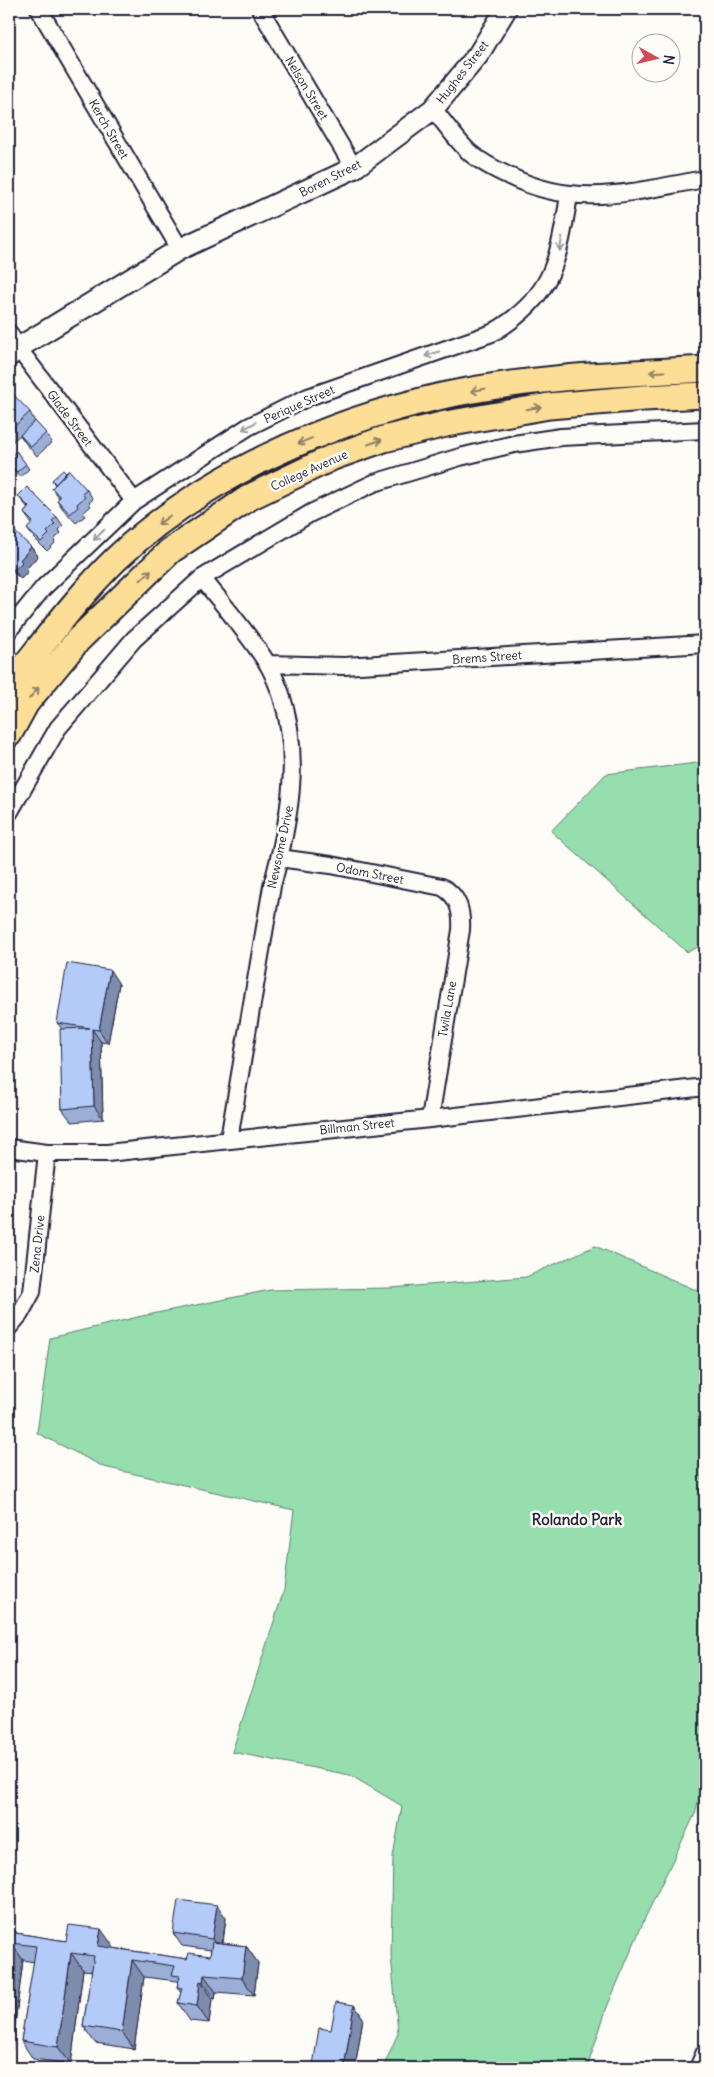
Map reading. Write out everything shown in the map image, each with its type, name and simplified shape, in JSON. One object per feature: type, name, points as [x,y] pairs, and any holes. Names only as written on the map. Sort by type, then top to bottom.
[{"type":"main road","points":[[9,688],[69,610],[116,559],[160,523],[202,493],[273,454],[361,419],[441,396],[517,384],[626,373],[705,370]]},
{"type":"main road","name":"College Avenue","points":[[9,734],[26,703],[78,640],[170,551],[258,493],[333,457],[384,439],[446,424],[550,406],[705,395]]},
{"type":"street","name":"Kerch Street","points":[[39,9],[180,249]]},
{"type":"street","name":"Nelson Street","points":[[260,9],[354,168]]},
{"type":"street","name":"Hughes Street","points":[[433,109],[478,55],[506,9]]},
{"type":"street","name":"Boren Street","points":[[12,346],[180,249],[354,168],[433,109]]},
{"type":"street","points":[[433,109],[470,153],[486,164],[536,187],[569,196],[602,196],[705,179]]},
{"type":"street","name":"Perique Street","points":[[9,630],[43,588],[134,501],[248,427],[308,397],[492,333],[517,317],[537,296],[554,267],[560,251],[569,196]]},
{"type":"street","name":"Glade Street","points":[[12,346],[134,501]]},
{"type":"street","points":[[9,814],[64,721],[134,639],[202,578],[311,513],[374,483],[436,464],[514,444],[561,437],[705,430]]},
{"type":"street","name":"Newsome Drive","points":[[202,578],[268,664],[285,707],[292,753],[291,795],[272,886],[229,1139]]},
{"type":"street","name":"Brems Street","points":[[268,664],[344,666],[705,644]]},
{"type":"street","name":"Odom Street","points":[[279,858],[331,865],[442,887],[449,890],[457,899]]},
{"type":"street","name":"Twila Lane","points":[[430,1119],[461,930],[462,916],[457,899]]},
{"type":"street","name":"Billman Street","points":[[9,1148],[47,1153],[108,1153],[430,1119],[705,1087]]},
{"type":"street","name":"Zena Drive","points":[[9,1328],[20,1314],[32,1292],[47,1153]]},
{"type":"street","points":[[698,2068],[705,2052]]},
{"type":"green space","points":[[705,762],[705,944],[687,952],[551,831],[606,774]]},
{"type":"green space","points":[[595,1246],[705,1294],[705,1772],[695,1814],[645,1918],[607,2007],[587,2068],[383,2068],[398,2033],[391,1955],[393,1856],[402,1806],[350,1775],[232,1752],[284,1590],[294,1510],[104,1467],[37,1433],[50,1338],[142,1316],[270,1290],[391,1288],[526,1277]]},
{"type":"building","points":[[12,393],[30,412],[9,431],[9,395]]},
{"type":"building","points":[[35,421],[46,433],[31,447],[20,435]]},
{"type":"building","points":[[16,451],[26,464],[17,472],[9,464],[9,458]]},
{"type":"building","points":[[63,470],[66,473],[56,484],[52,480]]},
{"type":"building","points":[[69,470],[87,490],[82,494],[85,497],[77,504],[78,507],[70,514],[57,500],[60,497],[52,488]]},
{"type":"building","points":[[27,487],[57,517],[52,521],[55,524],[47,532],[49,534],[41,542],[27,529],[33,522],[24,513],[29,507],[18,496]]},
{"type":"building","points":[[10,527],[31,547],[20,560],[22,562],[14,570],[9,565]]},
{"type":"building","points":[[67,963],[110,970],[99,1030],[92,1029],[94,1106],[62,1109],[60,1029],[90,1028],[57,1023]]},
{"type":"building","points":[[178,1900],[217,1905],[212,1939],[173,1933]]},
{"type":"building","points":[[69,1925],[101,1929],[98,1946],[187,1959],[189,1953],[210,1956],[212,1942],[246,1946],[242,1978],[204,1975],[203,1982],[200,1981],[197,2006],[178,2003],[182,1988],[177,1987],[180,1976],[172,1975],[175,1966],[132,1960],[122,2032],[83,2026],[94,1956],[71,1953],[58,2047],[21,2041],[36,1946],[11,1943],[9,1963],[9,1932],[66,1941]]},
{"type":"building","points":[[336,2002],[354,2005],[344,2068],[313,2065],[319,2028],[331,2030]]},
{"type":"district","name":"Rolando Park","points":[[577,1519]]}]
